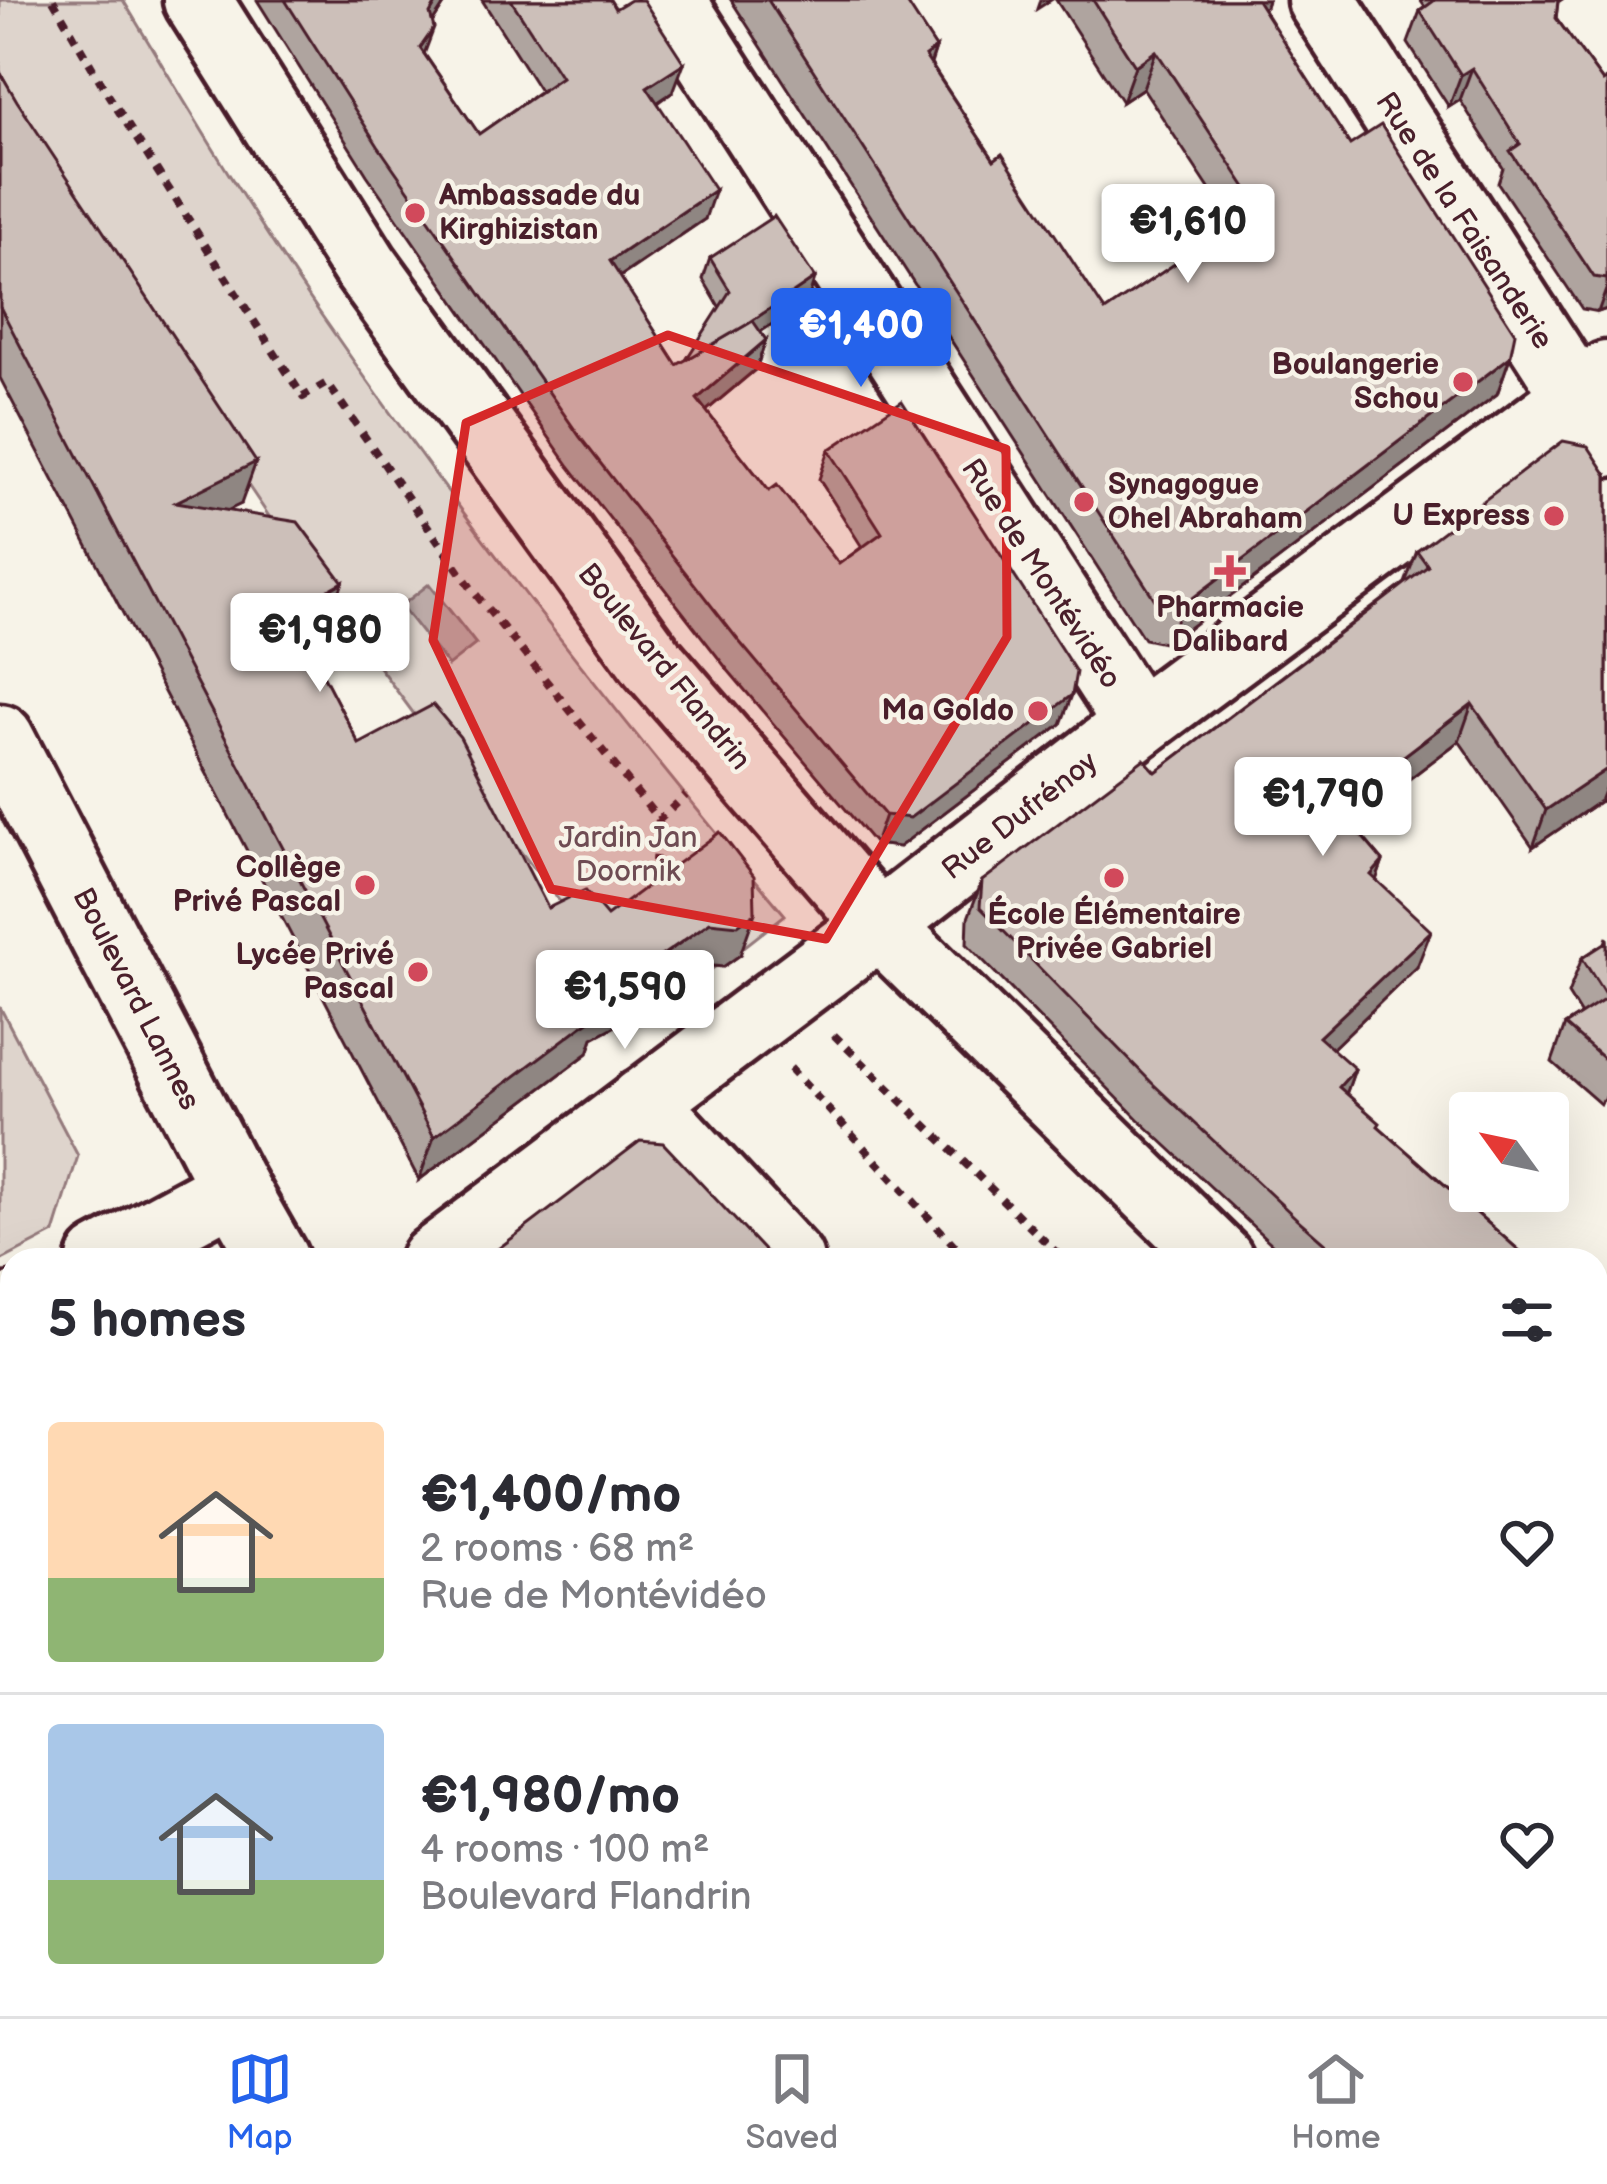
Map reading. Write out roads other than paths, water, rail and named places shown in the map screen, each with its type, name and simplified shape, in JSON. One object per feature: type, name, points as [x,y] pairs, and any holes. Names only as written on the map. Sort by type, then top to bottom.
[{"type":"street","name":"Boulevard Flandrin","points":[[197,0],[364,266],[652,662],[879,925],[1208,1248]]},
{"type":"street","name":"Rue de Montévidéo","points":[[670,0],[1138,724]]},
{"type":"street","name":"Rue de la Faisanderie","points":[[1321,0],[1597,405]]},
{"type":"street","name":"Rue Dufrénoy","points":[[450,1248],[1138,724],[1597,405]]},
{"type":"street","name":"Boulevard Lannes","points":[[0,738],[268,1248]]},
{"type":"street","points":[[643,1102],[779,1248]]},
{"type":"street","points":[[123,1248],[234,1188]]},
{"type":"place","name":"Ambassade du Kirghizistan","points":[[415,213]]},
{"type":"place","name":"Boulangerie Schou","points":[[1463,382]]},
{"type":"place","name":"Synagogue Ohel Abraham","points":[[1084,502]]},
{"type":"place","name":"U Express","points":[[1554,516]]},
{"type":"place","name":"Pharmacie Dalibard","points":[[1230,571]]},
{"type":"place","name":"Ma Goldo","points":[[1038,711]]},
{"type":"place","name":"École Élémentaire Privée Gabriel","points":[[1114,878]]},
{"type":"place","name":"Collège Privé Pascal","points":[[365,885]]},
{"type":"place","name":"Lycée Privé Pascal","points":[[418,972]]},
{"type":"park label","name":"Jardin Jan Doornik","points":[[628,855]]}]
